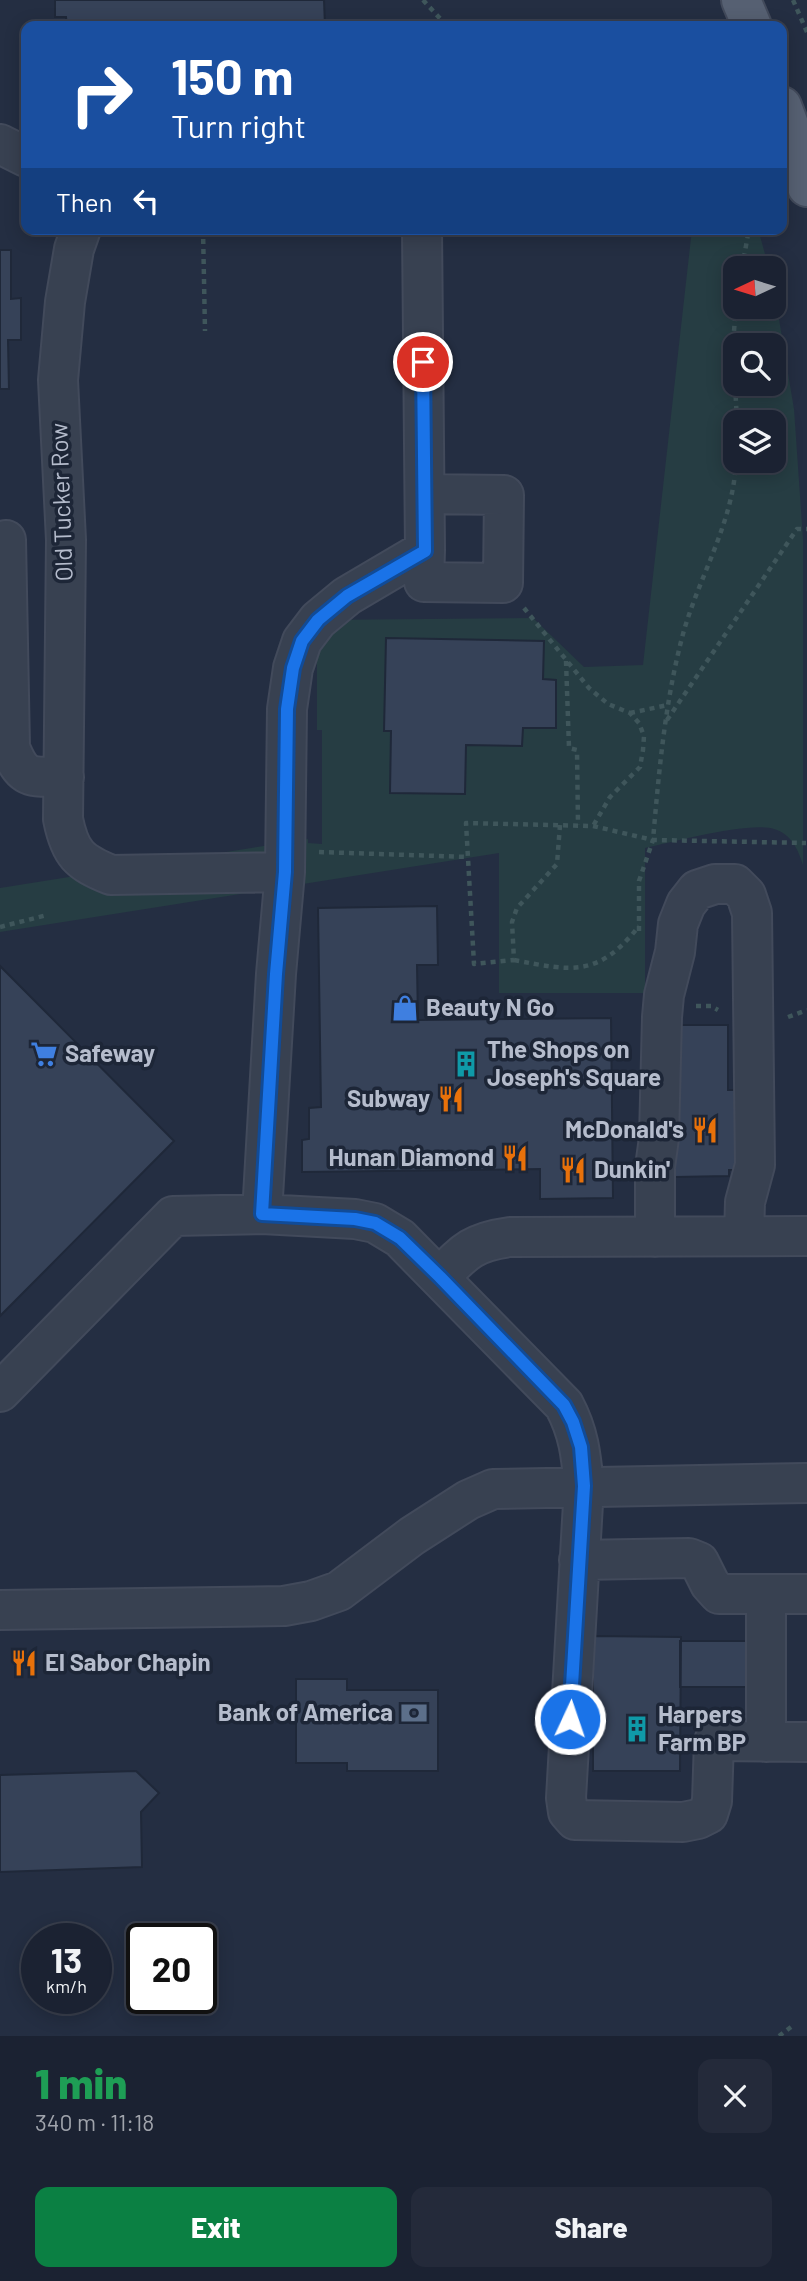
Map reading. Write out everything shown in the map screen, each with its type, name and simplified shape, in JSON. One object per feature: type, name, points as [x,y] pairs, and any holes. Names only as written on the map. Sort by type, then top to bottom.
[{"type":"main road","points":[[741,0],[750,21]]},
{"type":"main road","points":[[787,119],[800,154],[807,187]]},
{"type":"street","points":[[0,144],[21,154]]},
{"type":"street","name":"Old Tucker Row","points":[[79,235],[65,302],[58,380],[66,540],[63,820],[67,841],[91,867],[111,875],[285,862]]},
{"type":"street","points":[[422,235],[425,582],[503,583],[504,495],[425,494]]},
{"type":"street","points":[[64,777],[30,776],[18,768],[10,748],[3,540],[66,540]]},
{"type":"street","points":[[262,1214],[285,862],[287,709],[293,668],[302,641],[318,620],[347,596],[425,551]]},
{"type":"street","points":[[655,1237],[655,1167],[659,1138],[664,995],[675,952],[678,924],[686,904],[697,890],[715,884],[736,884],[746,895],[752,914],[755,1165],[745,1202],[744,1236]]},
{"type":"street","points":[[0,1392],[173,1216],[262,1214],[355,1219],[375,1223],[400,1238],[440,1277],[564,1405],[573,1422],[581,1447],[584,1486],[566,1798],[568,1812],[575,1820],[683,1822],[698,1819],[708,1814],[712,1801],[714,1741],[807,1742]]},
{"type":"street","points":[[440,1277],[467,1250],[492,1240],[509,1237],[807,1236]]},
{"type":"street","points":[[0,1610],[284,1606],[311,1601],[339,1591],[412,1536],[468,1500],[493,1489],[807,1483]]},
{"type":"street","points":[[579,1560],[689,1559],[699,1562],[710,1584],[719,1594],[807,1594]]},
{"type":"street","points":[[766,1595],[766,1742]]},
{"type":"path","points":[[423,0],[442,21]]},
{"type":"path","points":[[793,0],[807,32]]},
{"type":"path","points":[[203,235],[205,331]]},
{"type":"path","points":[[744,256],[748,235]]},
{"type":"path","points":[[735,319],[733,344],[736,410]]},
{"type":"path","points":[[736,473],[724,525],[683,632],[659,766],[653,840],[639,881],[639,925],[622,947],[595,963],[578,969],[514,960],[474,964],[466,823],[593,826],[653,840],[806,843]]},
{"type":"path","points":[[666,720],[797,529],[807,529]]},
{"type":"path","points":[[503,583],[589,688],[608,704],[630,713],[639,723],[643,736],[640,767],[610,797],[593,826]]},
{"type":"path","points":[[566,661],[569,748],[577,750],[578,825]]},
{"type":"path","points":[[630,713],[668,705]]},
{"type":"path","points":[[514,960],[512,922],[517,908],[557,864],[560,825]]},
{"type":"path","points":[[285,862],[468,857]]},
{"type":"path","points":[[0,927],[47,915]]},
{"type":"path","points":[[779,2036],[795,2024]]},
{"type":"green space","points":[[691,235],[760,235],[766,256],[723,256],[723,319],[779,319],[781,333],[723,333],[723,396],[786,396],[786,361],[794,409],[803,539],[803,865],[789,838],[780,831],[763,827],[711,833],[645,848],[645,993],[499,993],[499,853],[0,932],[0,888],[308,839],[308,843],[322,844],[322,730],[317,730],[317,620],[533,618],[584,667],[643,665]]},
{"type":"building","points":[[55,0],[324,0],[325,21],[66,21],[66,17],[55,17]]},
{"type":"building","points":[[0,250],[11,250],[11,299],[21,298],[21,340],[8,340],[9,389],[0,389]]},
{"type":"building","points":[[386,638],[544,641],[543,679],[556,680],[556,728],[523,728],[522,746],[466,745],[465,794],[390,793],[391,731],[384,731]]},
{"type":"building","name":"The Shops on Joseph's Square","points":[[437,906],[438,965],[417,965],[418,1020],[611,1018],[613,1198],[540,1199],[540,1169],[302,1172],[302,1140],[309,1139],[309,1108],[321,1107],[318,908]]},
{"type":"building","name":"Safeway","points":[[0,966],[174,1141],[0,1316]]},
{"type":"building","name":"McDonald's","points":[[675,1025],[728,1025],[728,1090],[736,1090],[735,1170],[729,1170],[729,1176],[675,1177]]},
{"type":"building","name":"Harpers Farm BP","points":[[593,1636],[681,1637],[680,1771],[593,1771]]},
{"type":"building","points":[[680,1641],[756,1641],[756,1687],[680,1687]]},
{"type":"building","points":[[296,1679],[347,1679],[347,1690],[438,1690],[438,1771],[347,1771],[347,1763],[296,1763]]},
{"type":"building","points":[[136,1771],[159,1793],[141,1812],[142,1867],[0,1872],[0,1775]]},
{"type":"place","name":"Beauty N Go","points":[[405,1008]]},
{"type":"place","name":"Safeway","points":[[44,1054]]},
{"type":"place","name":"The Shops on Joseph's Square","points":[[466,1064]]},
{"type":"place","name":"Subway","points":[[451,1099]]},
{"type":"place","name":"McDonald's","points":[[705,1130]]},
{"type":"place","name":"Hunan Diamond","points":[[515,1158]]},
{"type":"place","name":"Dunkin'","points":[[573,1170]]},
{"type":"place","name":"El Sabor Chapin","points":[[24,1663]]},
{"type":"place","name":"Bank of America","points":[[414,1713]]},
{"type":"place","name":"Harpers Farm BP","points":[[637,1729]]},
{"type":"route","points":[[423,362],[425,551],[347,596],[318,620],[302,641],[293,668],[287,709],[285,872],[276,974],[262,1214],[355,1219],[375,1223],[400,1238],[564,1405],[581,1447],[584,1486],[570,1719]]}]
